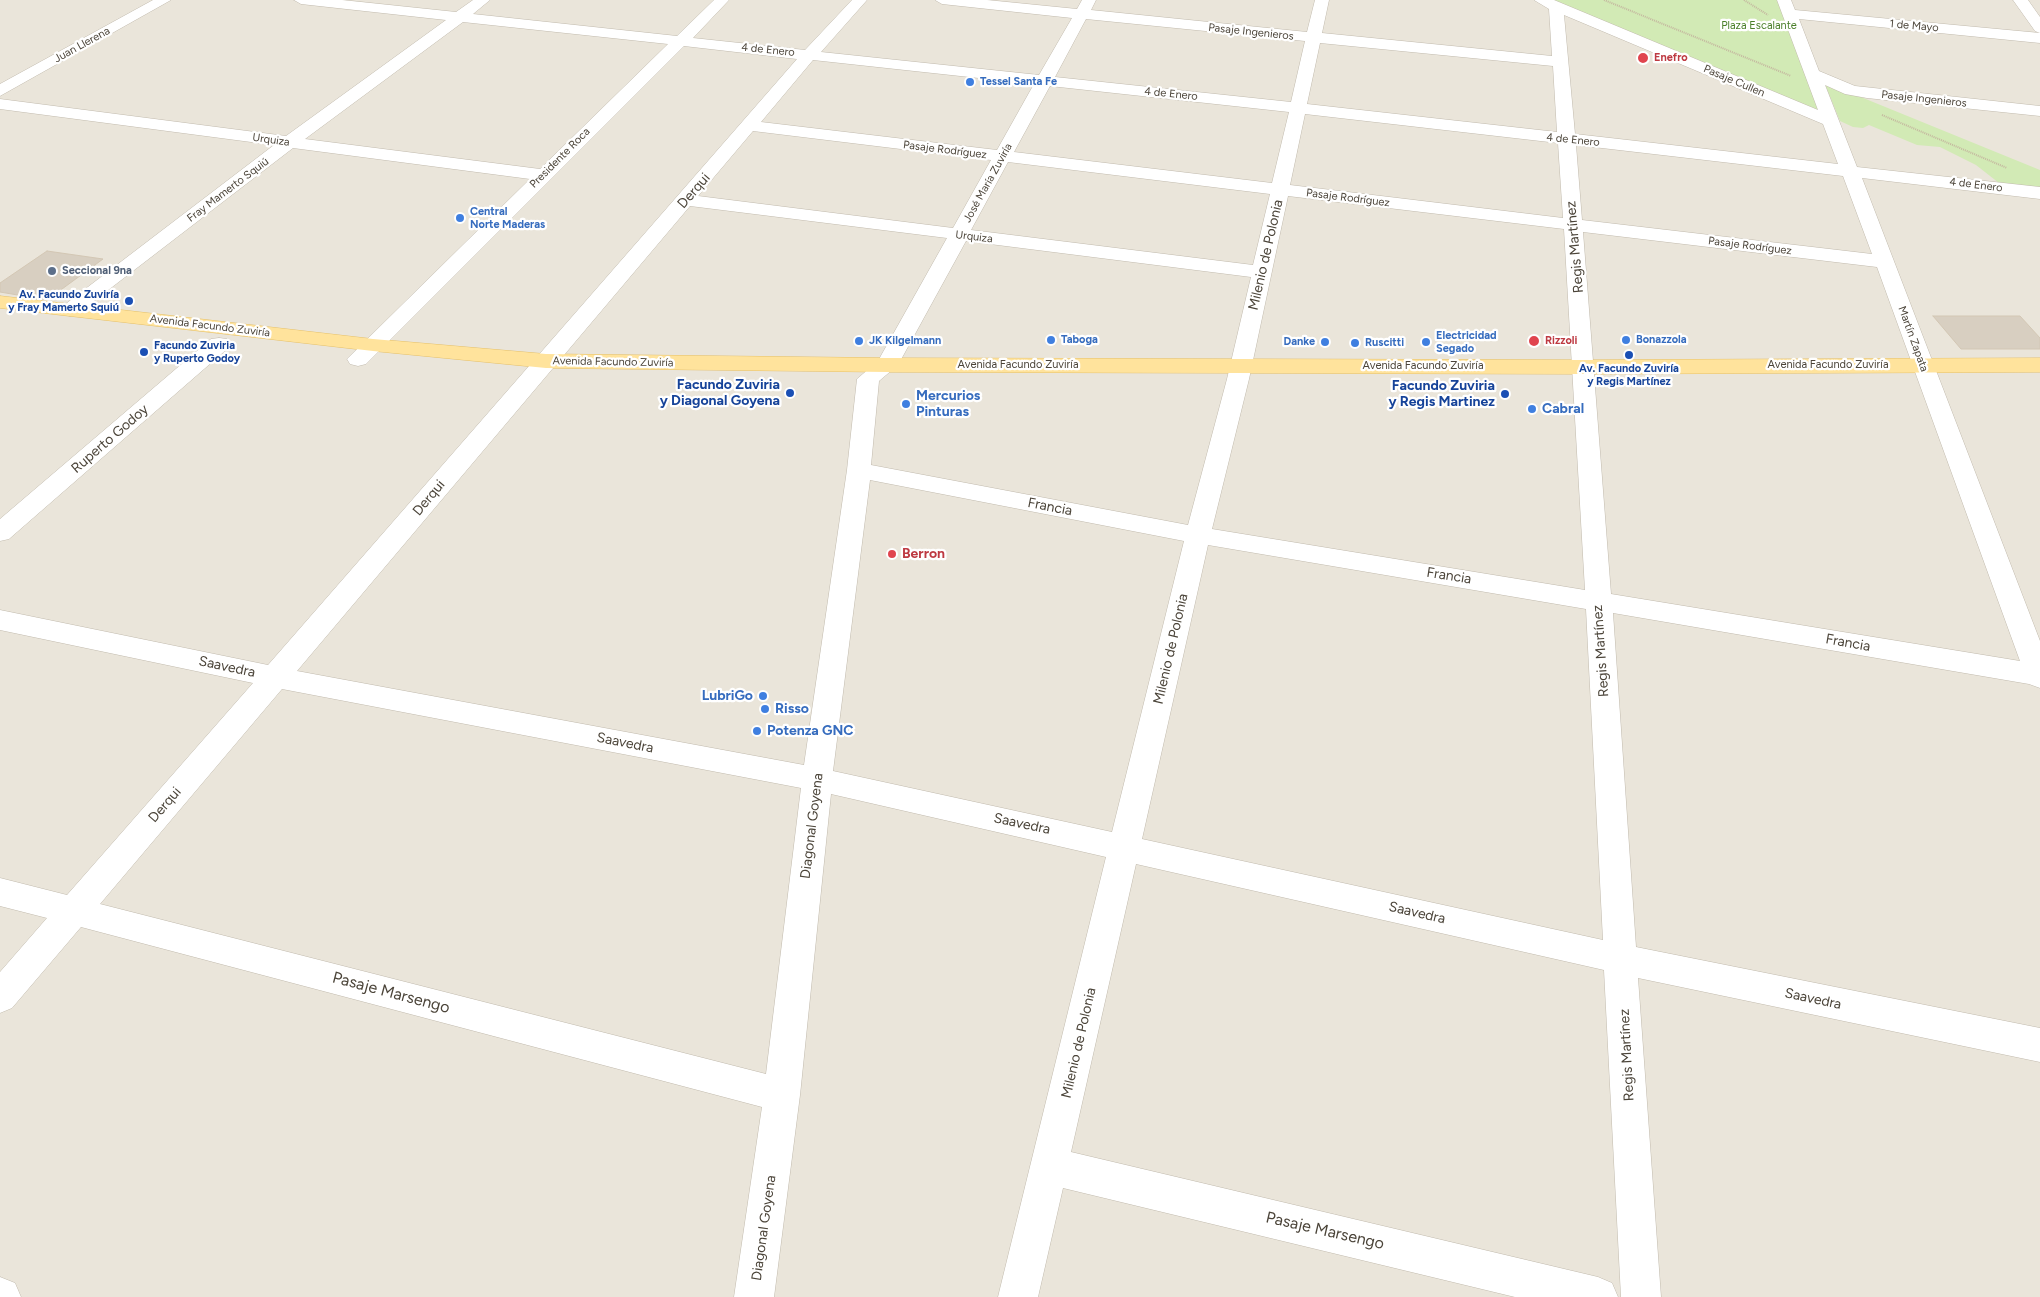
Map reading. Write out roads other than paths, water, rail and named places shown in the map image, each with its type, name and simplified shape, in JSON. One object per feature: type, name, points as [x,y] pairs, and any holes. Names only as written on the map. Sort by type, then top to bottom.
[{"type":"main road","name":"Avenida Facundo Zuviría","points":[[0,302],[70,310],[365,352]]},
{"type":"main road","name":"Avenida Facundo Zuviría","points":[[0,319],[219,344],[365,352],[540,368],[878,372],[1925,373],[2040,365]]},
{"type":"main road","name":"Avenida Facundo Zuviría","points":[[1925,373],[2040,382]]},
{"type":"street","name":"Juan Llerena","points":[[0,91],[164,0]]},
{"type":"street","name":"4 de Enero","points":[[301,0],[336,2],[458,18],[1046,80],[2040,193]]},
{"type":"street","name":"Fray Mamerto Squiú","points":[[70,310],[290,142],[483,0]]},
{"type":"street","name":"Presidente Roca","points":[[365,352],[542,175],[722,0]]},
{"type":"street","name":"Derqui","points":[[0,997],[810,54],[860,0]]},
{"type":"street","name":"Pasaje Ingenieros","points":[[942,0],[1085,7],[1313,38],[1560,62]]},
{"type":"street","name":"Milenio de Polonia","points":[[1018,1297],[1051,1166],[1124,846],[1198,535],[1239,372],[1322,0]]},
{"type":"street","points":[[2020,0],[2040,28]]},
{"type":"street","name":"Regis Martínez","points":[[1548,3],[1560,62],[1585,373],[1641,1297]]},
{"type":"street","name":"Pasaje Cullen","points":[[1548,3],[1830,121]]},
{"type":"street","name":"José María Zuviría","points":[[878,372],[959,235],[1085,7]]},
{"type":"street","name":"Martín Zapata","points":[[1782,11],[1814,80],[1850,171],[2040,676]]},
{"type":"street","name":"1 de Mayo","points":[[1782,11],[2040,38]]},
{"type":"street","name":"Pasaje Ingenieros","points":[[1814,80],[1867,93],[2040,111]]},
{"type":"street","name":"Urquiza","points":[[0,104],[542,175]]},
{"type":"street","name":"Pasaje Rodríguez","points":[[750,126],[1885,262]]},
{"type":"street","name":"Urquiza","points":[[686,200],[1262,272]]},
{"type":"street","name":"Ruperto Godoy","points":[[0,533],[219,344]]},
{"type":"street","name":"Diagonal Goyena","points":[[754,1297],[782,1095],[817,779],[859,470],[878,372]]},
{"type":"street","name":"Francia","points":[[859,470],[1198,535],[1598,600],[2040,676]]},
{"type":"street","name":"Saavedra","points":[[0,620],[276,677],[817,779],[1124,846],[1621,959],[2040,1045]]},
{"type":"street","name":"Pasaje Marsengo","points":[[0,892],[782,1095]]},
{"type":"street","name":"Pasaje Marsengo","points":[[1051,1166],[1598,1297]]},
{"type":"place","name":"Enefro","points":[[1643,58]]},
{"type":"place","name":"Tessel Santa Fe","points":[[970,82]]},
{"type":"place","name":"Central Norte Maderas","points":[[460,218]]},
{"type":"place","name":"Seccional 9na","points":[[52,271]]},
{"type":"place","name":"Av. Facundo Zuviría y Fray Mamerto Squiú","points":[[129,301]]},
{"type":"place","name":"Taboga","points":[[1051,340]]},
{"type":"place","name":"Bonazzola","points":[[1626,340]]},
{"type":"place","name":"JK Kilgelmann","points":[[859,341]]},
{"type":"place","name":"Rizzoli","points":[[1534,341]]},
{"type":"place","name":"Danke","points":[[1325,342]]},
{"type":"place","name":"Electricidad Segado","points":[[1426,342]]},
{"type":"place","name":"Ruscitti","points":[[1355,343]]},
{"type":"place","name":"Facundo Zuviria y Ruperto Godoy","points":[[144,352]]},
{"type":"place","name":"Av. Facundo Zuviría y Regis Martínez","points":[[1629,355]]},
{"type":"place","name":"Facundo Zuviria y Diagonal Goyena","points":[[790,393]]},
{"type":"place","name":"Facundo Zuviria y Regis Martinez","points":[[1505,394]]},
{"type":"place","name":"Mercurios Pinturas","points":[[906,404]]},
{"type":"place","name":"Cabral","points":[[1532,409]]},
{"type":"place","name":"Berron","points":[[892,554]]},
{"type":"place","name":"LubriGo","points":[[763,696]]},
{"type":"place","name":"Risso","points":[[765,709]]},
{"type":"place","name":"Potenza GNC","points":[[757,731]]},
{"type":"park label","name":"Plaza Escalante","points":[[1759,26]]}]
